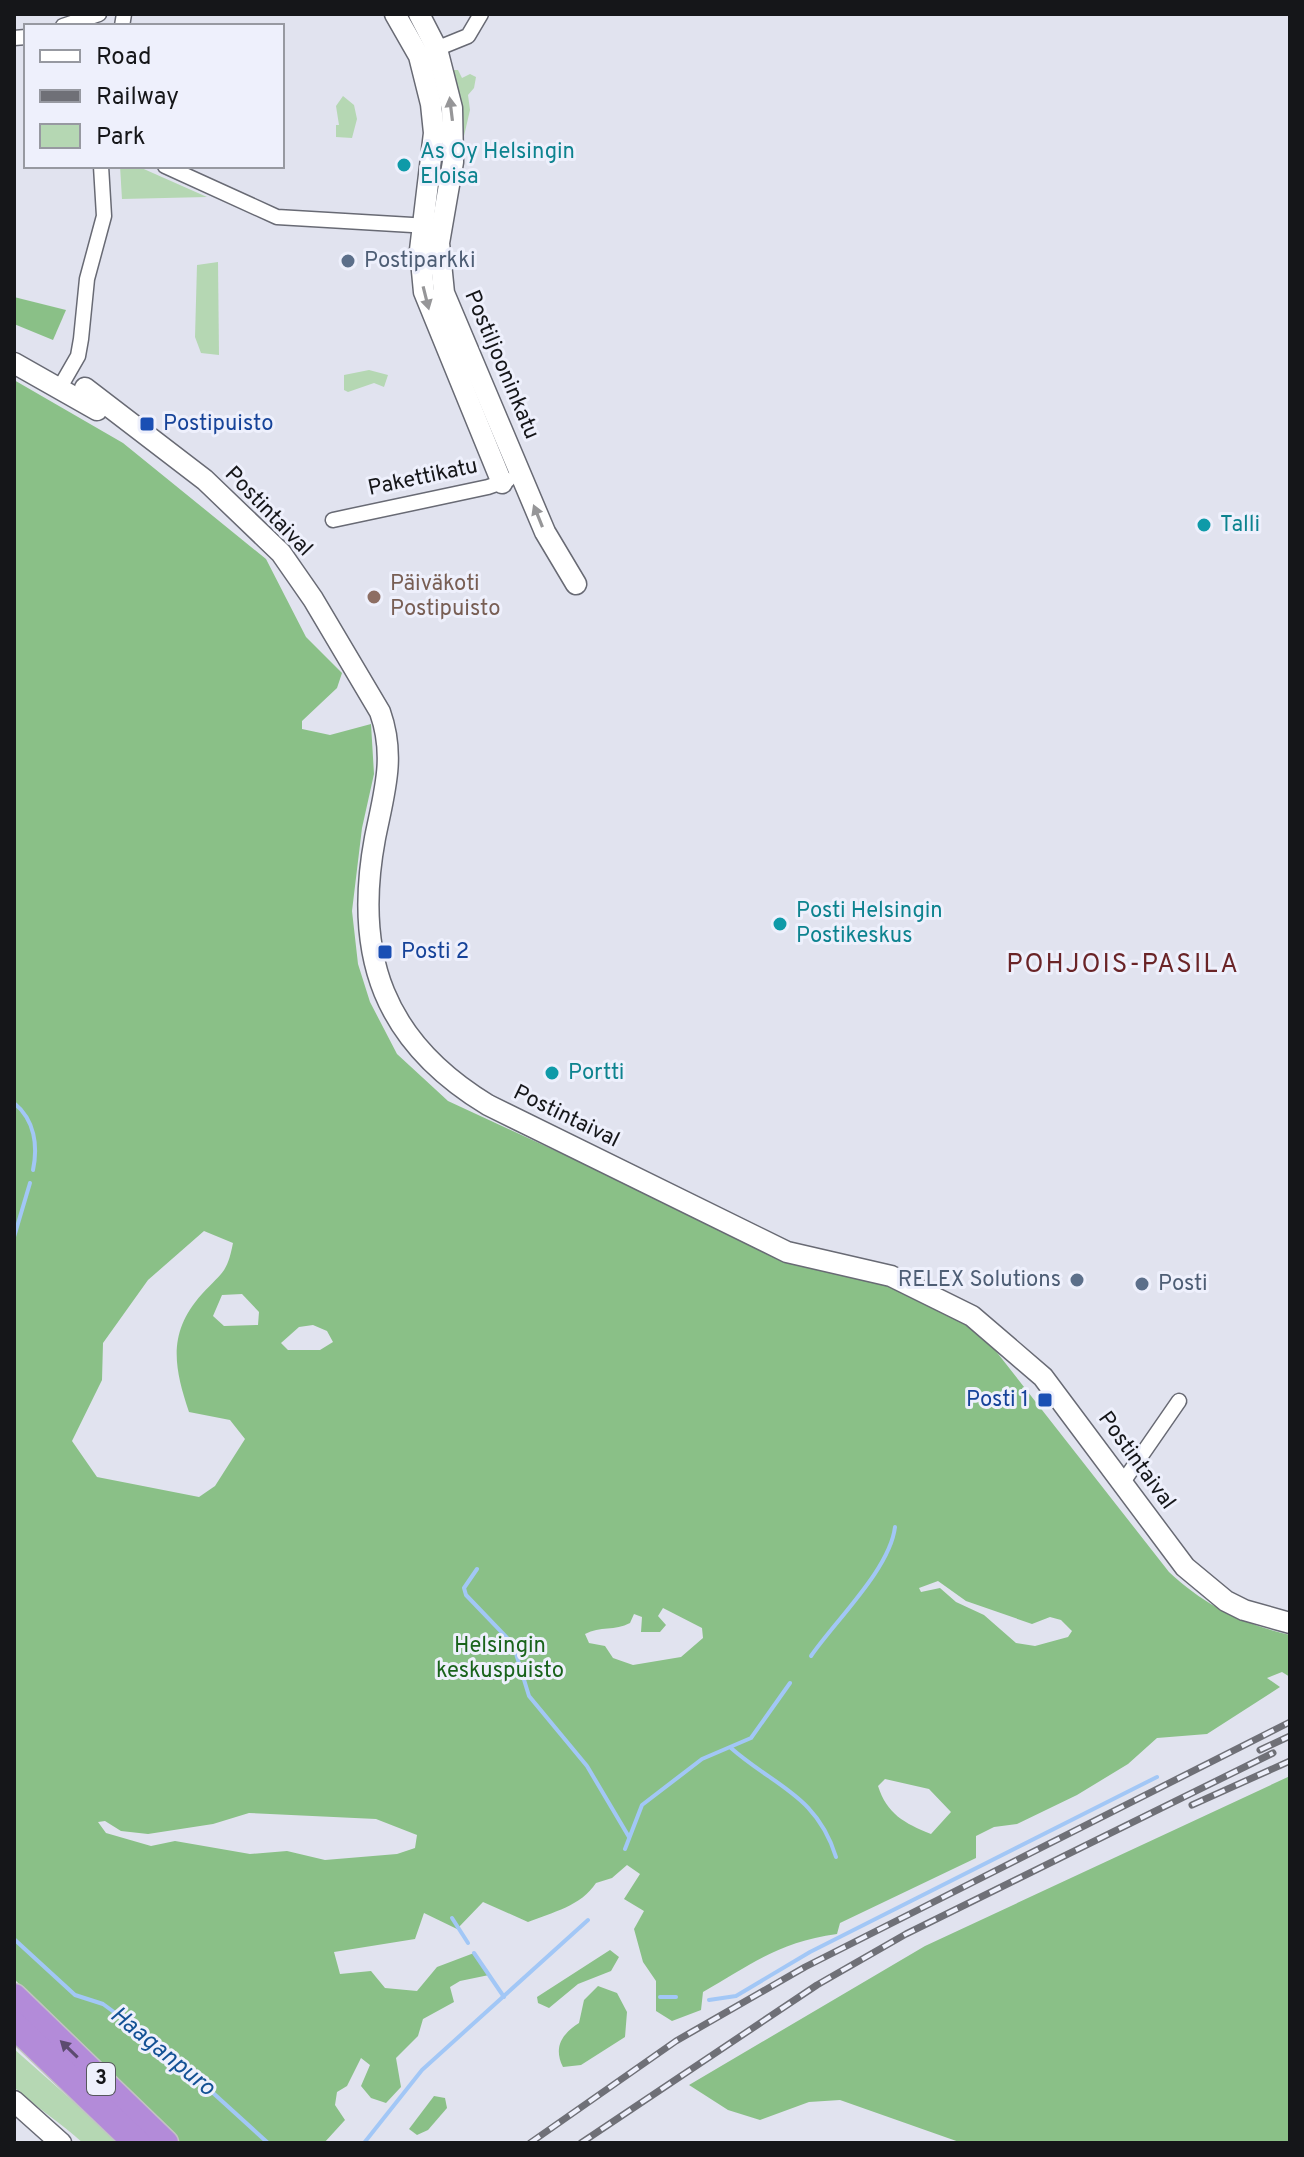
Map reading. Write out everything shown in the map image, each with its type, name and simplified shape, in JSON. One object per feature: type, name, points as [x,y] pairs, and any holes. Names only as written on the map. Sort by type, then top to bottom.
[{"type":"highway","name":"3","points":[[14,1997],[165,2143]]},
{"type":"highway","name":"3","points":[[17,2028],[137,2143]]},
{"type":"street","points":[[69,24],[99,14]]},
{"type":"street","name":"Postiljooninkatu","points":[[395,14],[428,52],[448,83],[454,136],[421,271],[429,311],[502,483]]},
{"type":"street","name":"Postiljooninkatu","points":[[419,14],[428,52]]},
{"type":"street","points":[[428,52],[468,36],[481,14]]},
{"type":"street","points":[[63,383],[78,356],[87,279],[104,216],[101,168]]},
{"type":"street","points":[[169,168],[277,217],[431,226]]},
{"type":"street","name":"Postiljooninkatu","points":[[431,226],[444,293],[555,554],[576,584]]},
{"type":"street","name":"Postintaival","points":[[14,349],[127,422],[205,480],[281,553],[313,599],[380,712],[387,733],[390,767],[369,879],[367,929],[385,997],[423,1056],[464,1090],[500,1111],[787,1252],[891,1276],[972,1316],[1043,1377],[1185,1567],[1205,1585],[1244,1610],[1290,1623]]},
{"type":"street","name":"Postintaival","points":[[14,363],[63,383],[85,388],[108,403],[127,422]]},
{"type":"street","name":"Pakettikatu","points":[[333,520],[502,483],[521,474]]},
{"type":"street","points":[[1123,1482],[1179,1401]]},
{"type":"street","points":[[14,2101],[61,2143]]},
{"type":"green space","points":[[452,70],[458,70],[462,78],[470,74],[476,77],[474,88],[468,95],[470,110],[464,136],[461,135],[463,112]]},
{"type":"green space","points":[[343,96],[354,105],[357,119],[352,138],[336,137],[336,125],[339,125],[336,106]]},
{"type":"green space","points":[[120,168],[142,168],[207,197],[122,199]]},
{"type":"green space","points":[[218,262],[219,355],[201,353],[195,337],[197,265]]},
{"type":"green space","points":[[14,297],[66,310],[53,340],[14,324]]},
{"type":"green space","points":[[369,370],[388,375],[384,387],[374,383],[348,392],[344,390],[344,375]]},
{"type":"green space","name":"Helsingin keskuspuisto","points":[[14,380],[123,443],[266,559],[306,637],[342,673],[337,688],[302,721],[302,729],[330,735],[371,724],[374,774],[362,828],[352,911],[358,964],[370,1002],[397,1054],[448,1101],[738,1235],[910,1292],[977,1327],[1169,1572],[1225,1612],[1290,1635],[1290,1677],[1282,1672],[1267,1678],[1280,1687],[1207,1734],[1157,1738],[1128,1764],[1077,1795],[1017,1824],[994,1827],[976,1836],[976,1858],[840,1923],[837,1934],[798,1942],[752,1963],[703,1992],[701,2010],[672,2021],[656,2011],[656,1981],[643,1962],[634,1929],[644,1911],[624,1899],[640,1874],[627,1865],[612,1878],[596,1883],[574,1903],[528,1922],[483,1902],[457,1929],[424,1913],[415,1939],[334,1952],[340,1974],[371,1971],[385,1988],[417,1991],[437,1967],[474,1953],[489,1975],[460,1981],[450,1987],[454,2002],[423,2019],[418,2036],[396,2058],[401,2087],[386,2103],[371,2098],[361,2086],[370,2065],[361,2058],[347,2086],[337,2092],[335,2105],[345,2120],[324,2143],[180,2143],[14,1979]],"holes":[[[204,1231],[233,1243],[223,1272],[191,1308],[183,1323],[177,1351],[177,1365],[189,1412],[230,1420],[245,1439],[215,1486],[199,1497],[97,1477],[72,1441],[102,1380],[103,1343],[148,1280]],[[242,1294],[259,1312],[258,1325],[224,1326],[213,1316],[222,1295]],[[313,1325],[327,1331],[333,1342],[320,1350],[288,1350],[281,1343],[299,1327]],[[938,1581],[966,1601],[1032,1624],[1050,1617],[1061,1620],[1072,1631],[1068,1637],[1035,1646],[1016,1643],[984,1615],[956,1602],[940,1588],[921,1592],[919,1588]],[[663,1608],[702,1628],[703,1638],[681,1657],[633,1665],[613,1658],[605,1646],[589,1643],[585,1634],[630,1623],[634,1614],[642,1617],[641,1632],[660,1632],[666,1625],[658,1616]],[[885,1779],[929,1789],[951,1812],[931,1834],[898,1816],[878,1786]],[[249,1813],[376,1819],[417,1835],[415,1848],[397,1854],[325,1860],[287,1851],[250,1854],[175,1841],[151,1846],[106,1833],[98,1822],[105,1821],[121,1831],[148,1834],[213,1824]]]},
{"type":"green space","points":[[1290,1776],[1290,2143],[962,2143],[840,2100],[809,2102],[760,2120],[728,2110],[689,2085],[925,1946]]},
{"type":"green space","points":[[610,1950],[619,1957],[611,1971],[578,1984],[549,2008],[538,2003],[537,1997]]},
{"type":"green space","points":[[598,1986],[617,1993],[627,2012],[625,2037],[581,2065],[563,2067],[559,2053],[561,2042],[579,2023],[584,2000]]},
{"type":"green space","points":[[14,2049],[118,2141],[83,2143],[14,2087]]},
{"type":"green space","points":[[434,2096],[445,2098],[447,2108],[428,2130],[417,2135],[409,2129]]},
{"type":"waterway","points":[[14,1103],[31,1125],[35,1152],[33,1170]]},
{"type":"waterway","points":[[14,1237],[30,1183]]},
{"type":"waterway","points":[[811,1656],[873,1577],[891,1543],[895,1527]]},
{"type":"waterway","points":[[477,1569],[464,1588],[466,1595],[513,1644],[529,1696],[587,1766],[629,1837]]},
{"type":"waterway","points":[[625,1849],[642,1805],[702,1759],[751,1738],[790,1683]]},
{"type":"waterway","points":[[731,1748],[806,1805],[828,1836],[836,1857]]},
{"type":"waterway","points":[[709,2000],[736,1996],[810,1952],[1157,1777]]},
{"type":"waterway","points":[[452,1918],[468,1943]]},
{"type":"waterway","points":[[364,2143],[422,2070],[588,1920]]},
{"type":"waterway","name":"Haaganpuro","points":[[14,1939],[75,1995],[103,2004],[144,2034],[164,2056],[179,2062],[268,2143]]},
{"type":"waterway","points":[[474,1953],[504,1997]]},
{"type":"waterway","points":[[660,1997],[676,1997]]},
{"type":"railway","points":[[530,2143],[676,2041],[805,1967],[1290,1722]]},
{"type":"railway","points":[[1260,1750],[1290,1736]]},
{"type":"railway","points":[[581,2143],[817,1985],[906,1934],[1273,1753]]},
{"type":"railway","points":[[1192,1805],[1290,1761]]},
{"type":"place","name":"As Oy Helsingin Eloisa","points":[[404,165]]},
{"type":"place","name":"Postiparkki","points":[[348,261]]},
{"type":"place","name":"Postipuisto","points":[[147,424]]},
{"type":"place","name":"Talli","points":[[1204,525]]},
{"type":"place","name":"Päiväkoti Postipuisto","points":[[374,597]]},
{"type":"place","name":"Posti Helsingin Postikeskus","points":[[780,924]]},
{"type":"place","name":"Posti 2","points":[[385,952]]},
{"type":"place","name":"Portti","points":[[552,1073]]},
{"type":"place","name":"RELEX Solutions","points":[[1077,1280]]},
{"type":"place","name":"Posti","points":[[1142,1284]]},
{"type":"place","name":"Posti 1","points":[[1045,1400]]},
{"type":"district","name":"POHJOIS-PASILA","points":[[1123,965]]}]
